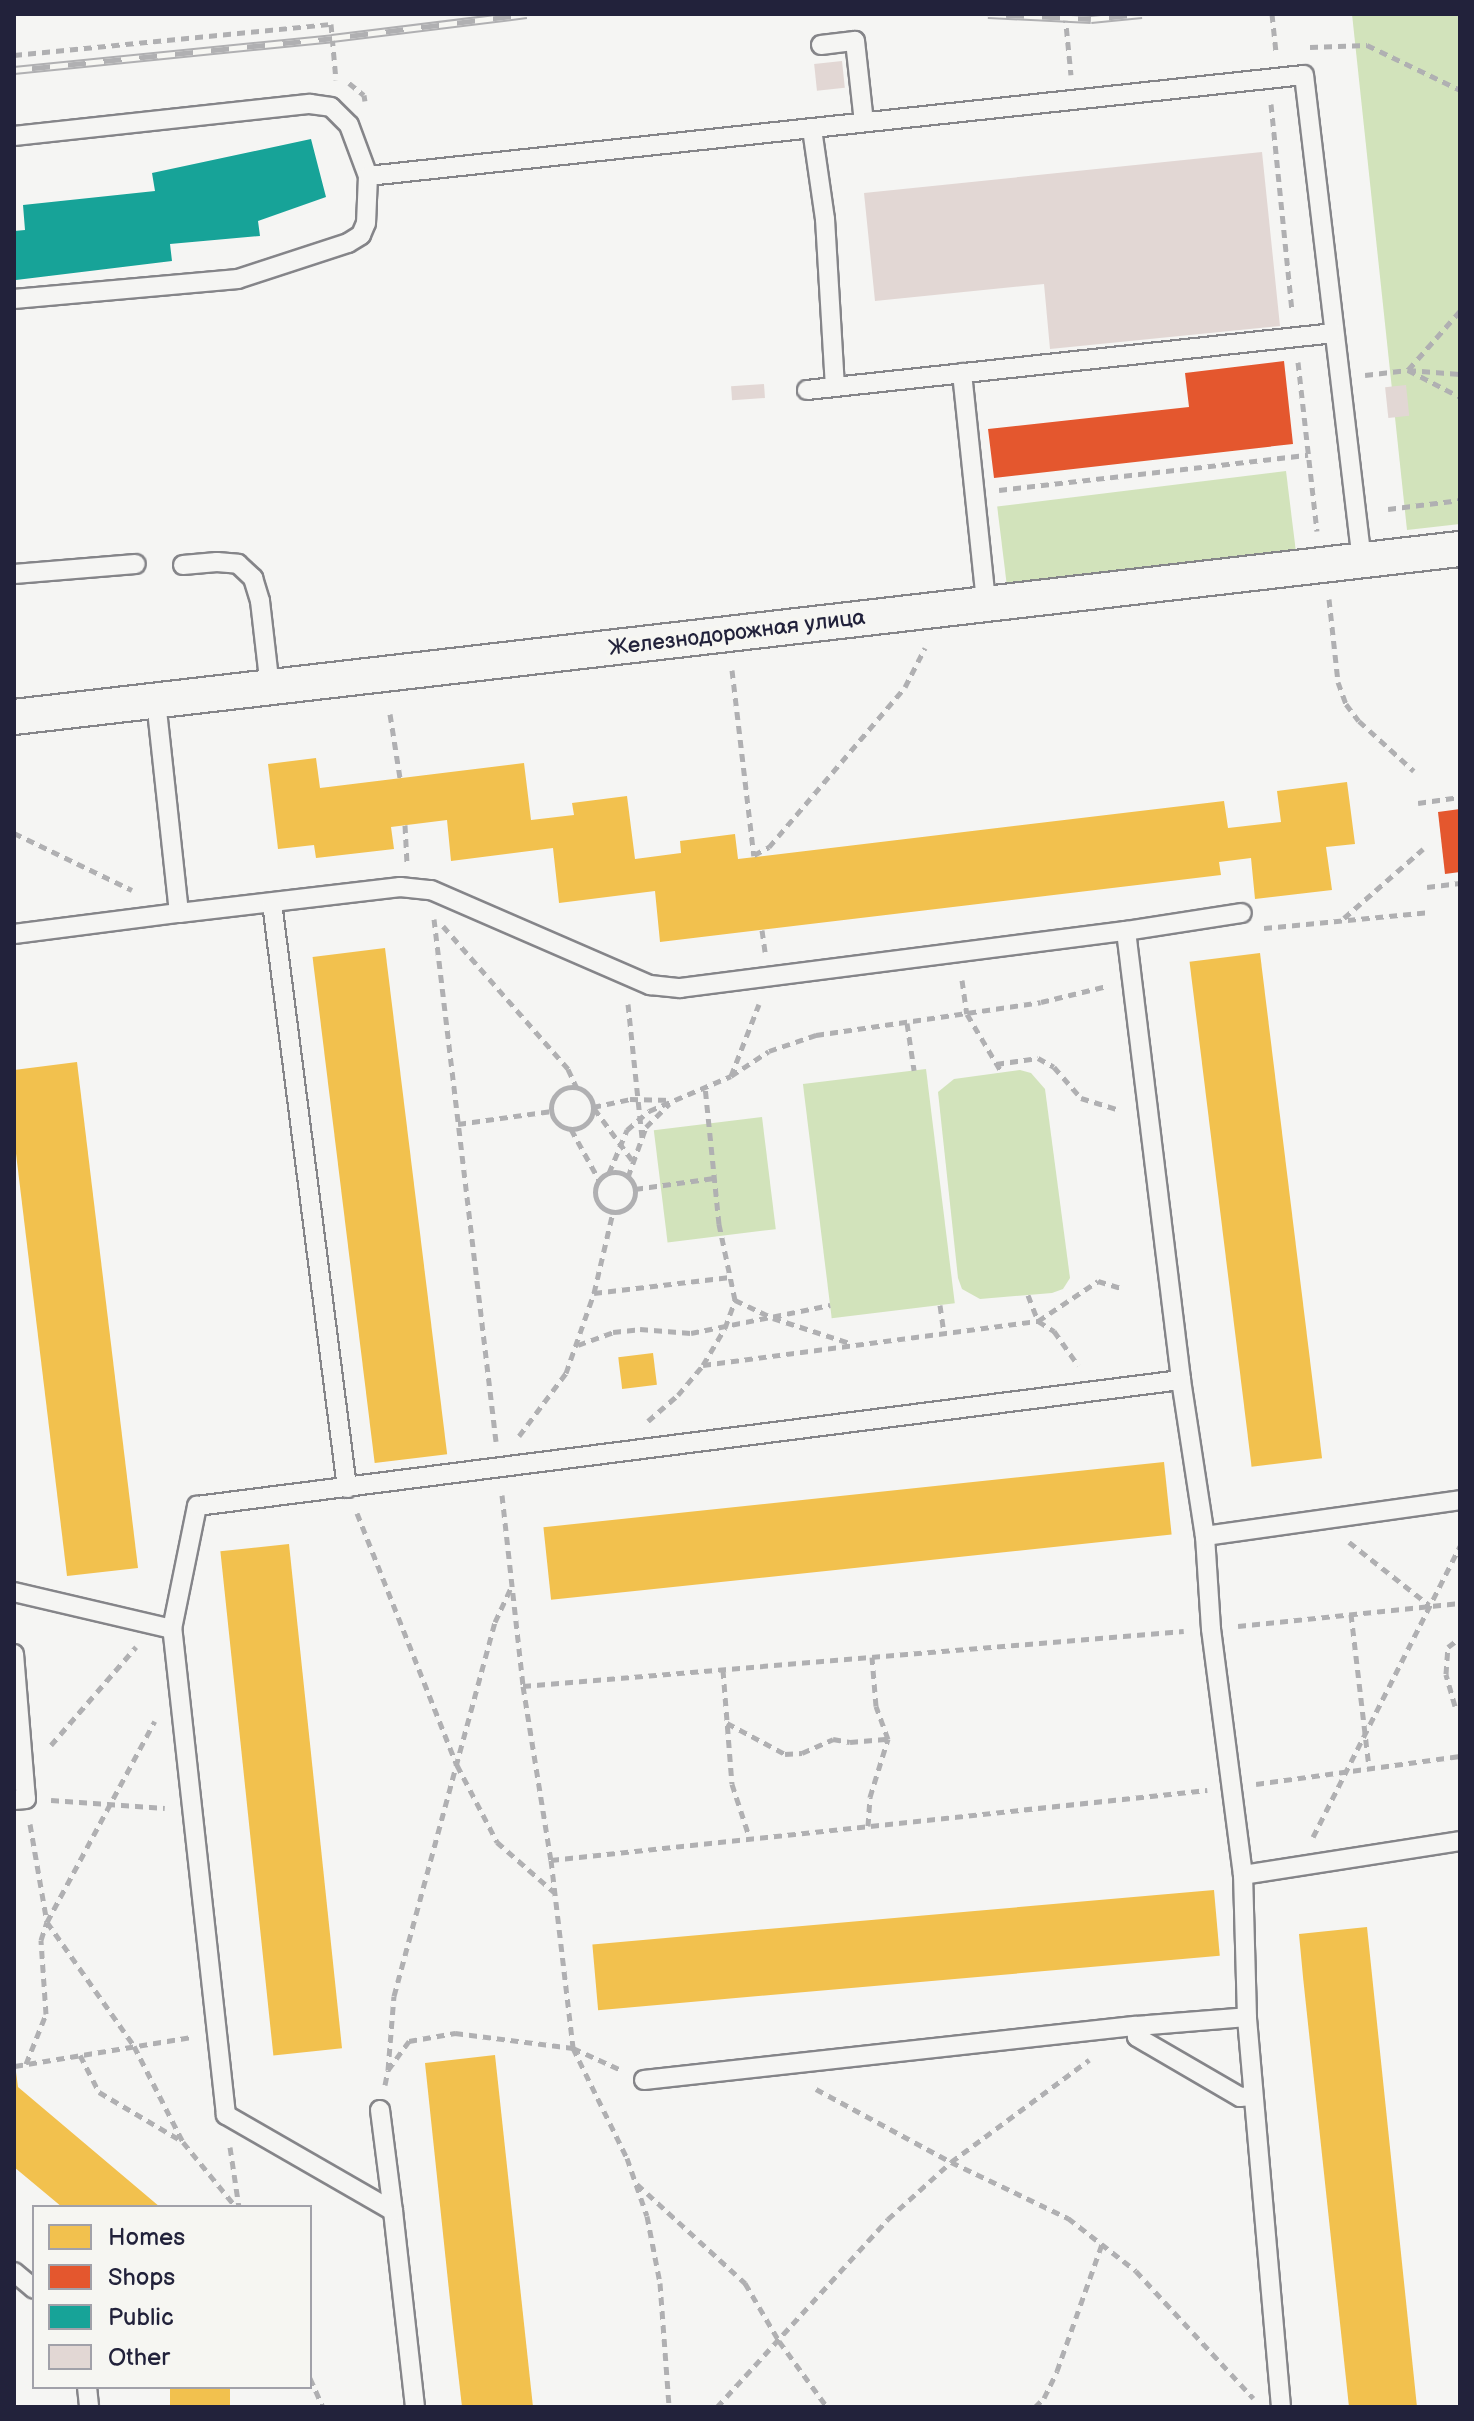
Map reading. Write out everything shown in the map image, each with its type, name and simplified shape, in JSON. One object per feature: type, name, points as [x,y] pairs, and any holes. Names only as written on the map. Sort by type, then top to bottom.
[{"type":"street","name":"Железнодорожная улица","points":[[14,717],[986,603],[1325,581],[1362,560],[1460,549]]},
{"type":"lane","points":[[821,45],[855,41],[864,122]]},
{"type":"lane","points":[[368,176],[1304,75],[1362,560]]},
{"type":"lane","points":[[14,136],[310,104],[331,107],[349,125],[368,176],[366,223],[361,235],[348,243],[238,279],[14,299]]},
{"type":"lane","points":[[812,129],[825,219],[835,387]]},
{"type":"lane","points":[[807,390],[1334,333]]},
{"type":"lane","points":[[962,373],[986,603]]},
{"type":"lane","points":[[14,574],[136,564]]},
{"type":"lane","points":[[183,565],[238,564],[253,578],[260,601],[270,688]]},
{"type":"lane","points":[[156,701],[179,913]]},
{"type":"lane","points":[[14,934],[400,887],[431,890],[650,985],[680,988],[1126,931],[1246,922]]},
{"type":"lane","points":[[272,903],[347,1488]]},
{"type":"lane","points":[[1126,931],[1181,1380],[1205,1536],[1211,1629],[1243,1875],[1247,2017],[1281,2407]]},
{"type":"lane","points":[[393,2211],[226,2115],[177,1680],[164,1627],[197,1506],[1181,1380]]},
{"type":"lane","points":[[1205,1536],[1460,1500]]},
{"type":"lane","points":[[14,1592],[164,1627]]},
{"type":"lane","points":[[14,1654],[25,1773],[20,1799]]},
{"type":"lane","points":[[1243,1875],[1460,1841]]},
{"type":"lane","points":[[644,2080],[1136,2026],[1247,2017]]},
{"type":"lane","points":[[1136,2026],[1137,2037],[1240,2097],[1253,2096]]},
{"type":"lane","points":[[380,2110],[415,2407]]},
{"type":"lane","points":[[14,2272],[32,2287]]},
{"type":"path","points":[[1065,14],[1071,76]]},
{"type":"path","points":[[1272,14],[1279,78]]},
{"type":"path","points":[[14,55],[331,24],[336,80]]},
{"type":"path","points":[[1335,45],[1367,45],[1460,90]]},
{"type":"path","points":[[1270,97],[1308,455],[1338,682],[1346,704],[1359,721],[1414,771]]},
{"type":"path","points":[[1408,370],[1460,311]]},
{"type":"path","points":[[1300,383],[1408,370],[1460,374]]},
{"type":"path","points":[[1408,370],[1460,397]]},
{"type":"path","points":[[987,491],[1308,455]]},
{"type":"path","points":[[1388,509],[1460,500]]},
{"type":"path","points":[[732,670],[754,856],[769,847],[905,687],[925,647]]},
{"type":"path","points":[[390,714],[400,778]]},
{"type":"path","points":[[1418,803],[1460,797]]},
{"type":"path","points":[[400,887],[408,858],[405,825]]},
{"type":"path","points":[[14,833],[179,913]]},
{"type":"path","points":[[1343,919],[1423,849]]},
{"type":"path","points":[[1427,887],[1460,883]]},
{"type":"path","points":[[1246,922],[1430,912]]},
{"type":"path","points":[[632,1160],[593,1107],[588,1095],[577,1088],[568,1069],[434,916],[523,1686],[551,1860],[573,2048],[636,2183],[660,2283],[669,2407]]},
{"type":"path","points":[[958,952],[967,1014],[1002,1073]]},
{"type":"path","points":[[625,974],[642,1138]]},
{"type":"path","points":[[731,1076],[769,977]]},
{"type":"path","points":[[599,1180],[609,1173],[627,1130],[640,1119],[673,1100],[731,1076],[769,1051],[816,1035],[1041,1002],[1132,980]]},
{"type":"path","points":[[907,1023],[914,1070]]},
{"type":"path","points":[[996,1064],[1038,1058],[1054,1067],[1081,1098],[1111,1110],[1148,1111]]},
{"type":"path","points":[[644,1424],[678,1395],[703,1365],[725,1328],[735,1300],[714,1178],[705,1087]]},
{"type":"path","points":[[577,1088],[558,1093],[552,1111],[558,1123],[571,1129],[599,1180],[596,1199],[604,1209],[613,1212],[629,1207],[635,1189],[628,1177],[632,1160],[646,1127],[673,1100]]},
{"type":"path","points":[[593,1107],[636,1099],[673,1100]]},
{"type":"path","points":[[571,1129],[589,1121],[593,1107]]},
{"type":"path","points":[[458,1124],[552,1111]]},
{"type":"path","points":[[609,1173],[628,1177]]},
{"type":"path","points":[[635,1189],[714,1178]]},
{"type":"path","points":[[499,1467],[566,1373],[594,1293],[613,1212]]},
{"type":"path","points":[[594,1293],[730,1277]]},
{"type":"path","points":[[703,1365],[1038,1321],[1098,1281],[1124,1289]]},
{"type":"path","points":[[1028,1295],[1038,1321],[1054,1331],[1096,1391]]},
{"type":"path","points":[[735,1300],[773,1318],[854,1344]]},
{"type":"path","points":[[578,1345],[613,1332],[640,1329],[691,1333],[830,1305]]},
{"type":"path","points":[[940,1305],[944,1333]]},
{"type":"path","points":[[347,1488],[457,1765],[497,1842],[555,1892]]},
{"type":"path","points":[[1320,1519],[1430,1606]]},
{"type":"path","points":[[1298,1866],[1460,1546]]},
{"type":"path","points":[[380,2110],[388,2070],[394,1996],[495,1622],[511,1586]]},
{"type":"path","points":[[523,1686],[1211,1629],[1460,1603]]},
{"type":"path","points":[[1351,1614],[1369,1768]]},
{"type":"path","points":[[25,1773],[164,1627]]},
{"type":"path","points":[[1455,1706],[1446,1674],[1448,1647],[1460,1638]]},
{"type":"path","points":[[868,1826],[870,1797],[888,1739],[876,1706],[872,1657]]},
{"type":"path","points":[[723,1670],[732,1784],[750,1839]]},
{"type":"path","points":[[26,2064],[46,2014],[41,1940],[47,1922],[177,1680]]},
{"type":"path","points":[[727,1723],[785,1754],[802,1753],[833,1739],[850,1742],[888,1739]]},
{"type":"path","points":[[551,1860],[1230,1787],[1460,1756]]},
{"type":"path","points":[[192,1810],[20,1799],[47,1922],[134,2046],[183,2142],[235,2205]]},
{"type":"path","points":[[717,2407],[888,2219],[951,2162],[1136,2026]]},
{"type":"path","points":[[15,2066],[217,2033]]},
{"type":"path","points":[[388,2070],[409,2041],[455,2033],[573,2048],[644,2080]]},
{"type":"path","points":[[80,2055],[99,2092],[183,2142]]},
{"type":"path","points":[[773,2066],[951,2162],[1068,2218],[1136,2271],[1261,2407]]},
{"type":"path","points":[[226,2115],[237,2205]]},
{"type":"path","points":[[636,2183],[745,2283],[779,2341],[827,2407]]},
{"type":"path","points":[[1035,2407],[1044,2398],[1057,2371],[1102,2244]]},
{"type":"path","points":[[312,2382],[323,2407]]},
{"type":"green space","points":[[1352,14],[1460,14],[1460,524],[1407,530]]},
{"type":"green space","points":[[1286,471],[1296,554],[1007,590],[997,506]]},
{"type":"green space","points":[[926,1069],[955,1303],[832,1318],[803,1084]]},
{"type":"green space","points":[[1020,1070],[1031,1073],[1045,1089],[1070,1278],[1063,1289],[1052,1293],[980,1299],[962,1289],[958,1278],[938,1092],[954,1079]]},
{"type":"green space","points":[[762,1117],[776,1229],[668,1242],[654,1130]]},
{"type":"building: Homes","points":[[316,758],[320,788],[524,763],[531,820],[574,815],[572,803],[627,796],[635,859],[681,853],[680,841],[735,834],[738,859],[1224,801],[1228,828],[1281,822],[1277,791],[1347,782],[1355,844],[1326,847],[1332,890],[1255,899],[1251,858],[1219,862],[1221,875],[660,942],[655,891],[559,903],[553,848],[451,861],[447,820],[391,827],[394,849],[316,858],[314,845],[278,849],[268,764]]},
{"type":"building: Homes","points":[[385,948],[447,1454],[375,1463],[313,957]]},
{"type":"building: Homes","points":[[1260,953],[1322,1458],[1252,1467],[1190,962]]},
{"type":"building: Homes","points":[[77,1062],[138,1568],[67,1576],[14,1137],[14,1070]]},
{"type":"building: Homes","points":[[653,1353],[657,1385],[622,1389],[618,1357]]},
{"type":"building: Homes","points":[[1164,1462],[1172,1535],[551,1600],[543,1527]]},
{"type":"building: Homes","points":[[289,1544],[342,2048],[273,2055],[220,1551]]},
{"type":"building: Homes","points":[[1214,1890],[1220,1956],[598,2010],[592,1944]]},
{"type":"building: Homes","points":[[1367,1927],[1417,2407],[1349,2407],[1303,1977],[1299,1934]]},
{"type":"building: Homes","points":[[495,2055],[533,2407],[462,2407],[452,2319],[425,2063]]},
{"type":"building: Homes","points":[[16,2072],[18,2087],[158,2205],[60,2205],[14,2167]]},
{"type":"building: Homes","points":[[170,2389],[230,2389],[230,2407],[170,2407]]},
{"type":"building: Shops","points":[[1284,361],[1293,444],[994,478],[988,429],[1189,407],[1185,373]]},
{"type":"building: Shops","points":[[1460,809],[1460,872],[1445,874],[1438,812]]},
{"type":"building: Public","points":[[311,139],[326,197],[258,221],[260,236],[170,244],[172,261],[16,280],[14,231],[25,230],[23,205],[155,191],[152,173]]},
{"type":"building: Other","points":[[842,61],[845,88],[817,91],[814,64]]},
{"type":"building: Other","points":[[1262,152],[1280,326],[1050,349],[1044,284],[875,301],[864,193]]},
{"type":"building: Other","points":[[764,384],[765,398],[732,400],[731,386]]},
{"type":"building: Other","points":[[1406,385],[1409,416],[1388,418],[1385,387]]},
{"type":"railway","points":[[14,70],[332,38],[527,14]]},
{"type":"railway","points":[[988,14],[1091,19],[1142,14]]}]
